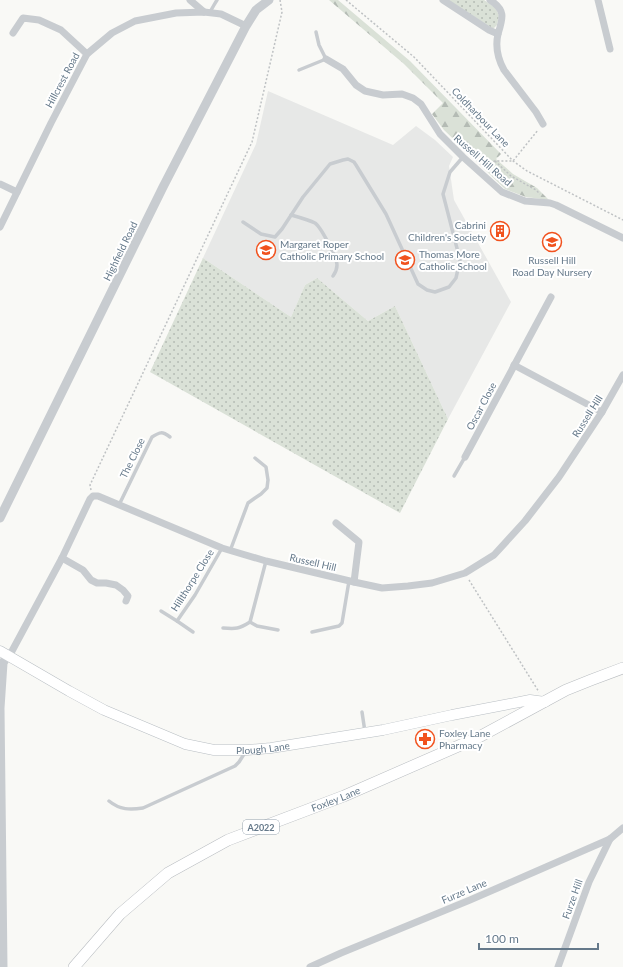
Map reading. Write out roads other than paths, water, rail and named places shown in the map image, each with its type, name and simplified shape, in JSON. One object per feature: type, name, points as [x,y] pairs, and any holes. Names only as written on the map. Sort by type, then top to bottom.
[{"type":"main road","name":"Plough Lane","points":[[4,653],[104,710],[185,744],[214,750],[271,748],[383,730],[530,700],[544,702]]},
{"type":"main road","name":"Foxley Lane","points":[[74,967],[120,914],[168,873],[228,840],[344,796],[479,737],[566,690],[623,668]]},
{"type":"street","points":[[190,0],[207,12]]},
{"type":"street","name":"Highfield Road","points":[[0,518],[163,187],[246,26],[256,10],[269,0]]},
{"type":"street","points":[[443,0],[489,30],[498,34]]},
{"type":"street","points":[[490,0],[500,7],[502,13],[496,49],[500,64],[536,112],[543,124]]},
{"type":"street","points":[[598,0],[610,49]]},
{"type":"street","name":"Hillcrest Road","points":[[0,227],[86,54],[112,34],[135,21],[176,13],[207,12],[221,14],[246,26]]},
{"type":"street","points":[[13,33],[23,18],[39,20],[61,30],[86,54]]},
{"type":"street","name":"Russell Hill Road","points":[[326,59],[343,69],[356,85],[366,91],[383,95],[402,94],[414,98],[421,104],[440,134],[502,192],[526,201],[550,203],[568,210],[623,238]]},
{"type":"street","points":[[0,184],[17,192]]},
{"type":"street","name":"Oscar Close","points":[[465,456],[550,297]]},
{"type":"street","points":[[514,365],[602,412]]},
{"type":"street","name":"Russell Hill","points":[[62,558],[90,499],[93,496],[98,496],[230,551],[266,561],[382,588],[432,583],[465,573],[494,555],[525,521],[559,477],[602,412],[623,375]]},
{"type":"street","points":[[336,523],[359,542],[351,581]]},
{"type":"street","points":[[3,967],[0,708],[4,653],[12,651],[62,558],[84,570],[91,580],[97,583],[116,585],[124,590],[128,596],[126,601]]},
{"type":"street","name":"Furze Lane","points":[[310,967],[610,839],[623,828]]},
{"type":"street","name":"Furze Hill","points":[[558,967],[589,882],[610,839]]},
{"type":"lane","points":[[207,12],[217,0]]},
{"type":"lane","points":[[299,70],[326,59],[319,45],[316,32]]},
{"type":"lane","points":[[242,222],[262,234],[275,237],[282,229],[302,196],[330,164],[348,159],[352,160],[386,214],[418,284],[427,290],[435,292],[449,287],[456,278],[460,260],[443,194],[450,172],[463,157]]},
{"type":"lane","points":[[291,214],[315,224],[319,228],[336,257],[336,272],[333,276]]},
{"type":"lane","name":"The Close","points":[[118,505],[152,437],[158,433],[164,433],[170,437]]},
{"type":"lane","points":[[454,476],[465,456]]},
{"type":"lane","points":[[230,551],[248,503],[262,494],[267,488],[268,480],[266,467],[255,458]]},
{"type":"lane","name":"Hillthorpe Close","points":[[177,621],[195,595],[222,548]]},
{"type":"lane","points":[[223,628],[235,629],[250,622],[266,561]]},
{"type":"lane","points":[[312,632],[339,626],[342,623],[351,581]]},
{"type":"lane","name":"Hillthorpe Close","points":[[161,611],[193,632]]},
{"type":"lane","points":[[250,622],[257,626],[278,630]]},
{"type":"lane","points":[[362,712],[365,733]]},
{"type":"lane","points":[[110,801],[114,805],[122,808],[132,810],[143,808],[235,766],[247,750]]},
{"type":"place","name":"Cabrini Children's Society","points":[[500,231]]},
{"type":"place","name":"Russell Hill Road Day Nursery","points":[[552,242]]},
{"type":"place","name":"Margaret Roper Catholic Primary School","points":[[266,250]]},
{"type":"place","name":"Thomas More Catholic School","points":[[405,260]]},
{"type":"place","name":"Foxley Lane Pharmacy","points":[[425,739]]}]
